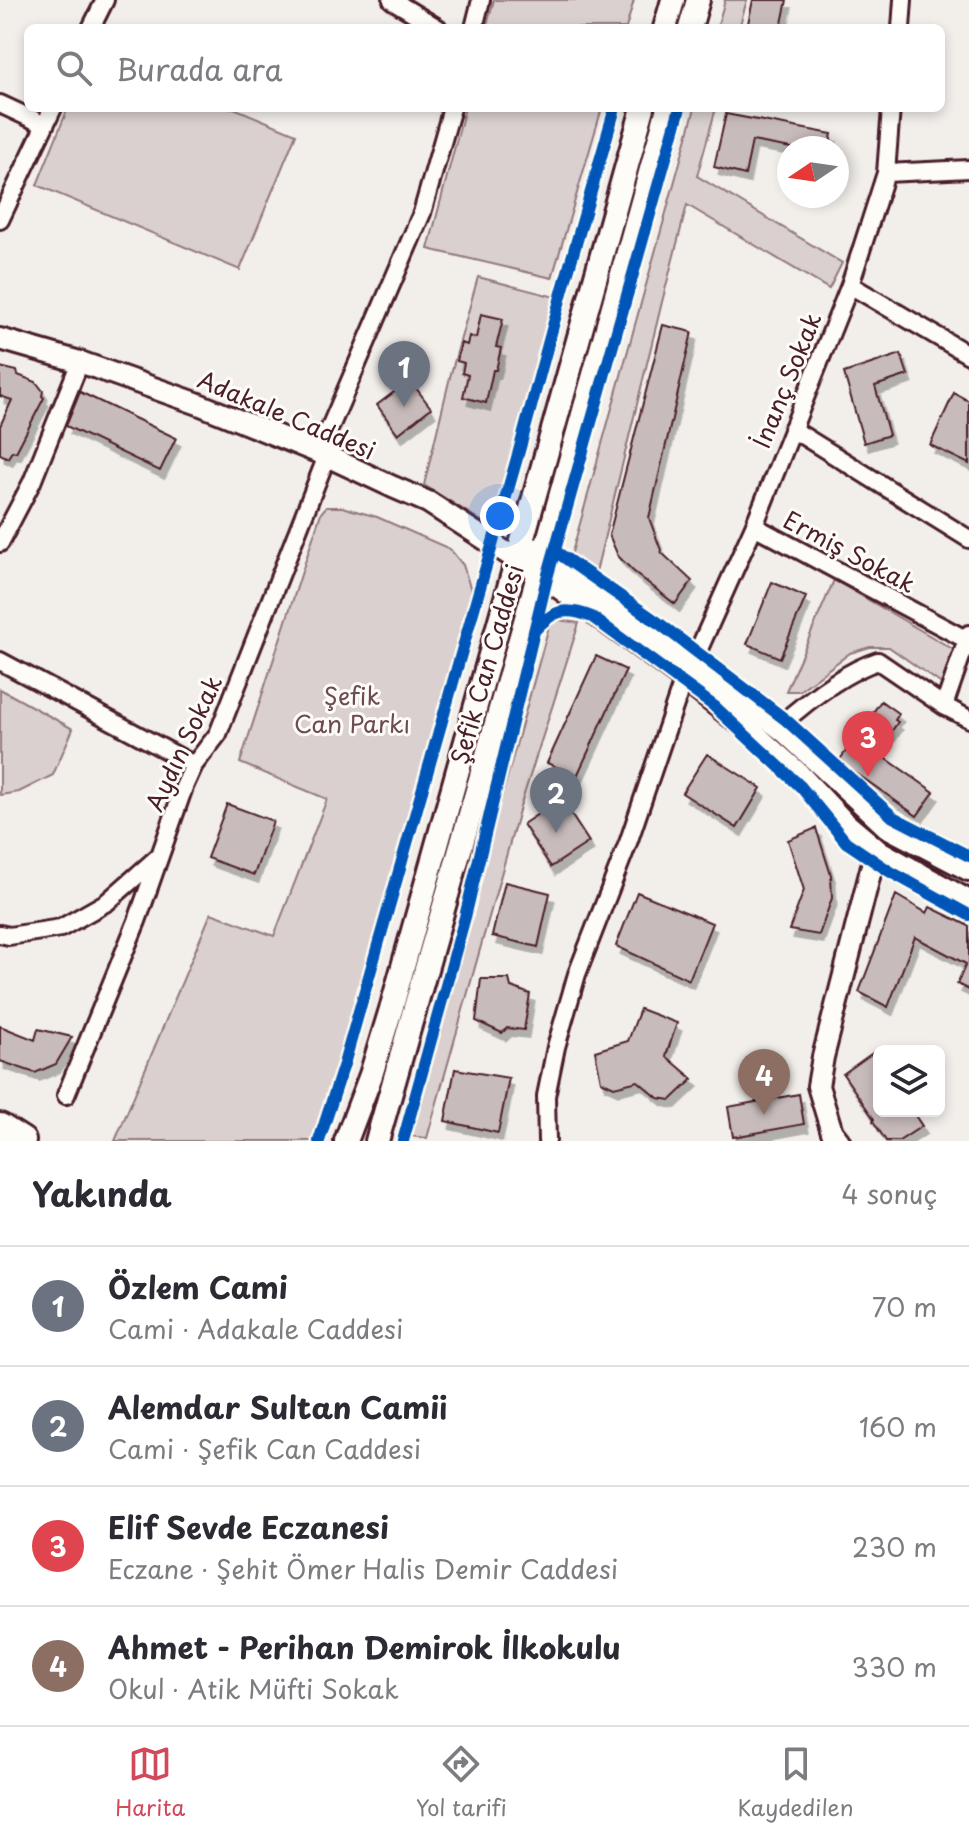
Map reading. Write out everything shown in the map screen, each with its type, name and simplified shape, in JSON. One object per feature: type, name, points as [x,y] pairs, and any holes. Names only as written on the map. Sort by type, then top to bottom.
[{"type":"highway","points":[[0,1127],[22,1141]]},
{"type":"main road","points":[[666,24],[673,0]]},
{"type":"main road","points":[[691,24],[698,0]]},
{"type":"main road","name":"Şefik Can Caddesi","points":[[346,1141],[392,1006],[642,112]]},
{"type":"main road","name":"Şefik Can Caddesi","points":[[377,1141],[667,112]]},
{"type":"main road","points":[[518,551],[689,669],[779,726],[887,826],[969,869]]},
{"type":"main road","points":[[689,669],[844,823],[876,850],[969,902]]},
{"type":"street","points":[[93,24],[105,0]]},
{"type":"street","points":[[392,0],[431,24]]},
{"type":"street","points":[[475,24],[481,0]]},
{"type":"street","points":[[901,24],[903,0]]},
{"type":"street","points":[[0,104],[45,125]]},
{"type":"street","points":[[0,220],[51,112]]},
{"type":"street","name":"Aydın Sokak","points":[[66,1095],[137,921],[194,765],[218,734],[323,454],[422,213],[451,112]]},
{"type":"street","name":"İnanç Sokak","points":[[547,1141],[546,1096],[577,974],[628,843],[689,669],[754,526],[850,285],[886,173],[891,112]]},
{"type":"street","points":[[886,173],[969,169]]},
{"type":"street","points":[[850,285],[969,355]]},
{"type":"street","name":"Adakale Caddesi","points":[[0,339],[80,362],[196,403],[323,454],[428,502],[518,551]]},
{"type":"street","points":[[0,543],[32,482],[80,362]]},
{"type":"street","points":[[792,429],[969,539]]},
{"type":"street","name":"Ermiş Sokak","points":[[754,526],[968,637]]},
{"type":"street","points":[[944,706],[968,637]]},
{"type":"street","points":[[0,661],[194,765]]},
{"type":"street","points":[[779,726],[836,682],[862,666],[878,661],[944,706],[969,719]]},
{"type":"street","points":[[839,1141],[832,1132],[818,1086],[876,850]]},
{"type":"street","points":[[0,934],[9,936],[61,928],[107,902],[159,856]]},
{"type":"green space","points":[[494,0],[634,0],[627,24],[487,24]]},
{"type":"green space","points":[[725,0],[747,0],[740,24],[718,24]]},
{"type":"green space","points":[[66,112],[244,112],[296,134],[240,270],[37,185]]},
{"type":"green space","points":[[464,112],[601,112],[552,278],[428,249]]},
{"type":"green space","points":[[694,112],[715,112],[697,176],[842,263],[829,289],[687,205],[596,572],[571,556]]},
{"type":"green space","points":[[478,277],[563,299],[565,307],[505,523],[488,525],[424,485]]},
{"type":"green space","name":"Şefik Can Parkı","points":[[326,507],[342,507],[377,517],[450,549],[463,565],[473,597],[415,832],[337,1075],[312,1141],[115,1141],[211,913],[274,936],[327,799],[240,763],[321,513]]},
{"type":"green space","points":[[834,580],[956,651],[943,685],[889,647],[870,647],[850,653],[799,691],[786,691]]},
{"type":"green space","points":[[551,619],[579,623],[520,807],[427,1138],[408,1136]]},
{"type":"green space","points":[[0,689],[73,729],[53,775],[19,792],[0,795]]},
{"type":"building","points":[[753,0],[787,0],[782,24],[748,24]]},
{"type":"building","points":[[726,114],[832,134],[777,136],[777,145],[752,141],[745,175],[714,167]]},
{"type":"building","points":[[481,314],[503,319],[496,347],[501,348],[486,403],[463,397],[468,375],[462,373],[464,363],[457,361],[461,343],[467,345],[469,336],[476,338]]},
{"type":"building","points":[[663,325],[692,332],[649,518],[662,553],[692,581],[675,604],[618,556],[609,535]]},
{"type":"building","points":[[901,354],[908,375],[875,386],[889,435],[864,443],[844,373]]},
{"type":"building","points":[[0,367],[17,371],[18,375],[36,382],[44,398],[16,452],[12,451],[8,458],[0,454],[0,426],[12,400],[0,396]]},
{"type":"building","points":[[410,380],[431,408],[398,434],[377,405]]},
{"type":"building","points":[[80,392],[176,438],[160,471],[66,426]]},
{"type":"building","points":[[954,393],[969,401],[969,464],[930,445]]},
{"type":"building","points":[[772,582],[806,597],[780,658],[747,644]]},
{"type":"building","points":[[596,656],[626,670],[577,776],[547,763]]},
{"type":"building","points":[[881,701],[899,714],[895,720],[898,722],[877,752],[934,792],[917,816],[839,761]]},
{"type":"building","points":[[707,754],[761,788],[737,828],[682,793]]},
{"type":"building","points":[[561,799],[589,842],[551,867],[523,824]]},
{"type":"building","points":[[227,804],[273,821],[254,875],[207,858]]},
{"type":"building","points":[[816,828],[831,875],[832,898],[819,935],[789,930],[804,890],[788,840]]},
{"type":"building","points":[[505,882],[550,893],[538,947],[492,936]]},
{"type":"building","points":[[637,892],[712,923],[689,980],[616,946]]},
{"type":"building","points":[[896,895],[927,913],[930,907],[969,926],[969,990],[957,984],[966,964],[915,937],[888,1007],[859,992]]},
{"type":"building","points":[[481,979],[509,979],[511,987],[530,994],[524,1030],[507,1028],[502,1033],[476,1021]]},
{"type":"building","points":[[640,1009],[677,1023],[666,1056],[693,1079],[671,1100],[658,1098],[638,1081],[614,1087],[601,1081],[595,1051],[628,1041]]},
{"type":"building","points":[[0,1026],[35,1040],[38,1029],[72,1037],[56,1064],[35,1073],[0,1061]]},
{"type":"building","points":[[873,1053],[873,1117],[916,1117],[922,1126],[899,1141],[886,1141],[843,1074]]},
{"type":"building","points":[[455,1069],[509,1078],[498,1133],[445,1121]]},
{"type":"building","points":[[799,1094],[804,1124],[733,1137],[728,1107]]},
{"type":"cycle path","points":[[319,1141],[344,1064],[614,112]]},
{"type":"cycle path","points":[[403,1141],[465,917],[547,578],[679,112]]},
{"type":"cycle path","points":[[555,551],[660,624],[786,720],[893,817],[969,856]]},
{"type":"cycle path","points":[[534,631],[547,618],[560,612],[592,617],[714,706],[801,787],[846,842],[889,871],[969,915]]},
{"type":"place","name":"Özlem Cami","points":[[404,407]]},
{"type":"place","name":"Elif Sevde Eczanesi","points":[[868,777]]},
{"type":"place","name":"Alemdar Sultan Camii","points":[[556,833]]},
{"type":"place","name":"Ahmet - Perihan Demirok İlkokulu","points":[[764,1115]]}]
